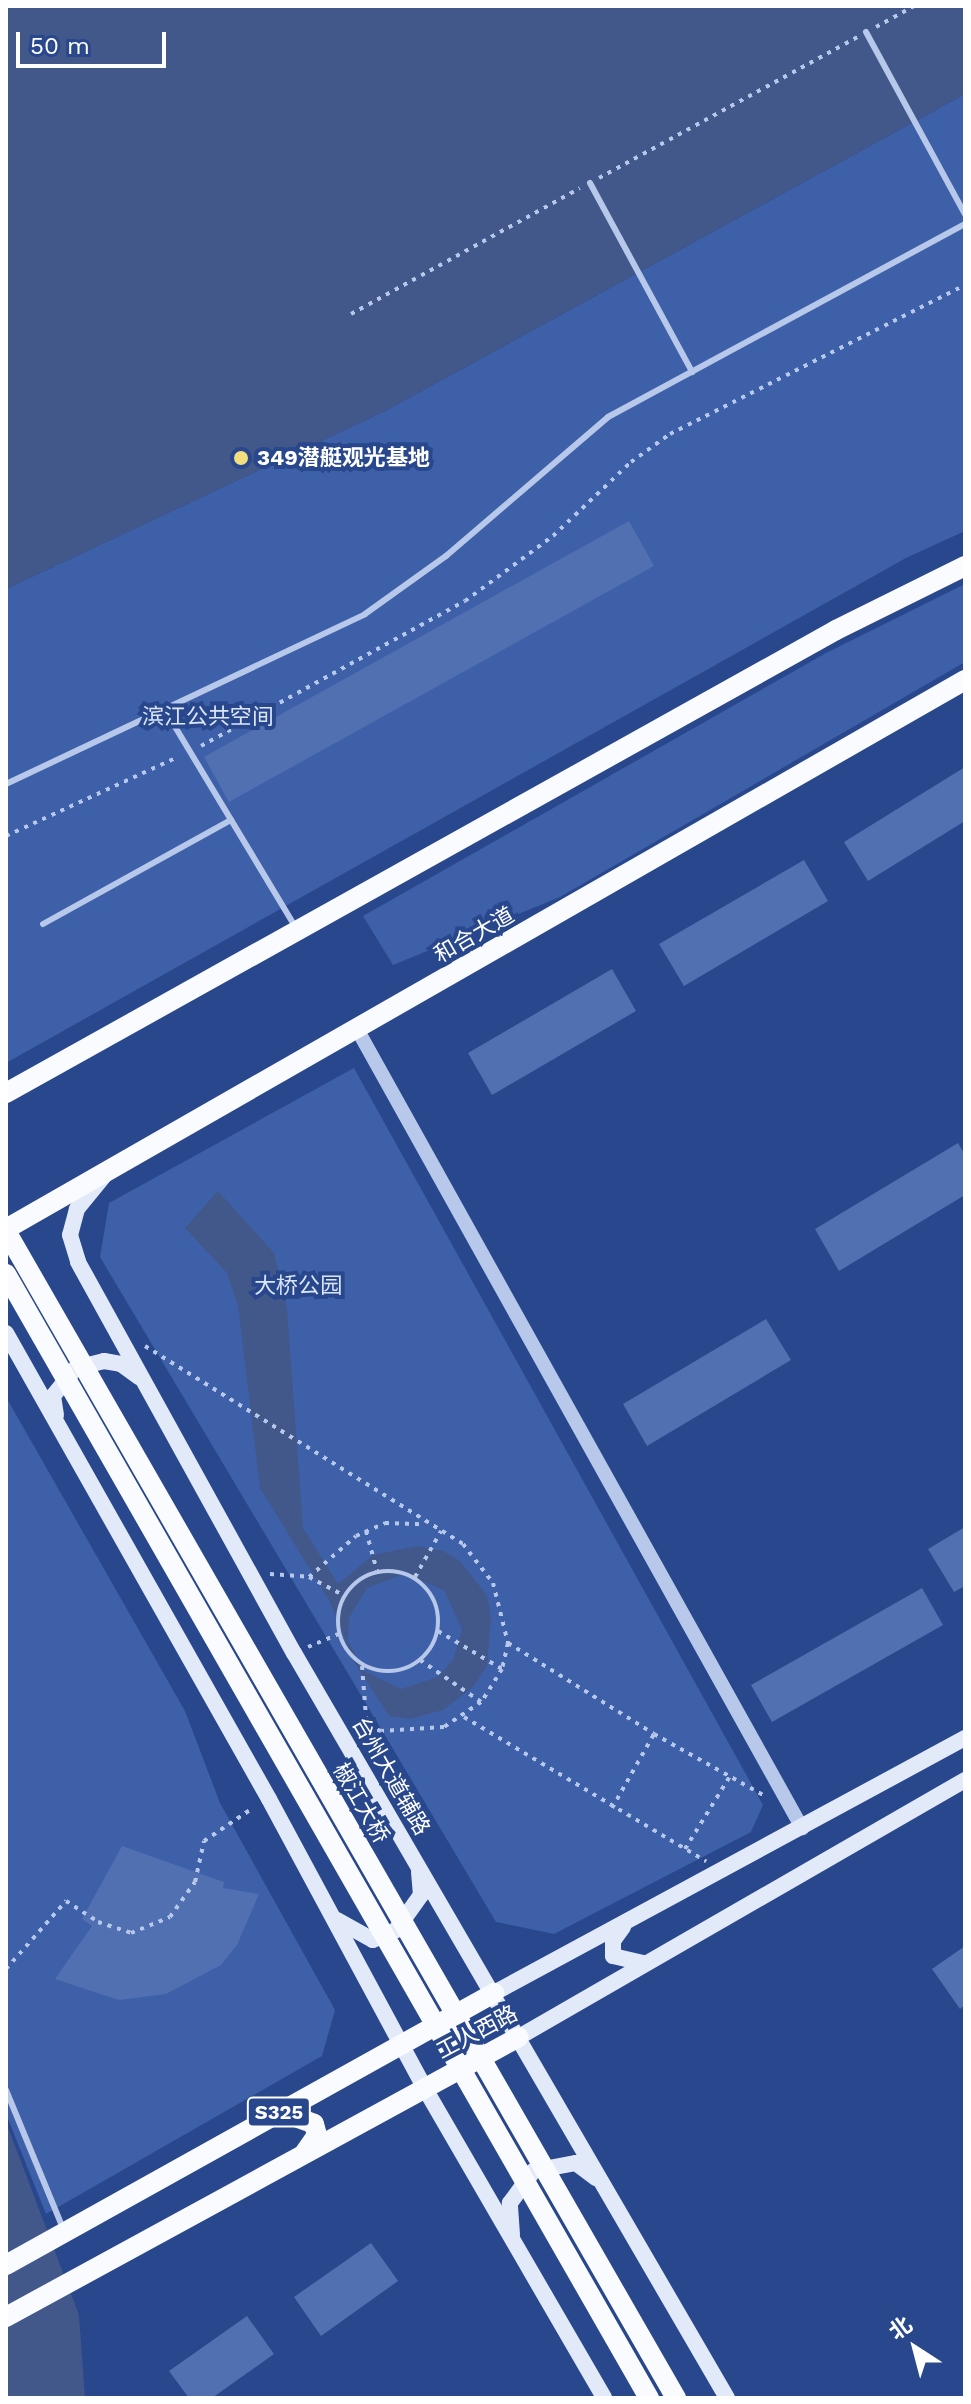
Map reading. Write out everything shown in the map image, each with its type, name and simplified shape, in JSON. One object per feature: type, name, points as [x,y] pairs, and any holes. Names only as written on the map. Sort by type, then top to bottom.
[{"type":"main road","points":[[6,1093],[296,928],[836,630],[965,566]]},
{"type":"main road","name":"和合大道","points":[[6,1230],[965,680]]},
{"type":"main road","name":"台州大道辅路","points":[[108,1170],[77,1209],[70,1235],[112,1326],[294,1653],[727,2398]]},
{"type":"main road","name":"椒江大桥","points":[[6,1230],[676,2398]]},
{"type":"main road","name":"椒江大桥","points":[[6,1274],[649,2398]]},
{"type":"main road","points":[[6,1333],[269,1799],[404,2044],[424,2087],[604,2398]]},
{"type":"main road","points":[[57,1423],[53,1396],[76,1368],[104,1361],[121,1364],[144,1380]]},
{"type":"main road","name":"工人西路","points":[[6,2265],[279,2111],[965,1738]]},
{"type":"main road","name":"工人西路","points":[[6,2317],[519,2037],[965,1780]]},
{"type":"main road","points":[[333,1917],[373,1940],[396,1930],[421,1895],[419,1868]]},
{"type":"main road","points":[[627,1922],[613,1941],[613,1956],[646,1963]]},
{"type":"main road","points":[[279,2111],[314,2124],[317,2135],[305,2152]]},
{"type":"main road","points":[[512,2239],[510,2203],[533,2171],[576,2163],[604,2184]]},
{"type":"street","points":[[357,1029],[802,1828]]},
{"type":"lane","points":[[866,32],[965,214]]},
{"type":"lane","points":[[590,183],[692,372]]},
{"type":"lane","points":[[6,784],[365,614],[446,556],[608,417],[965,224]]},
{"type":"lane","points":[[165,710],[296,928]]},
{"type":"lane","points":[[43,924],[231,820]]},
{"type":"lane","points":[[6,2090],[64,2231]]},
{"type":"path","points":[[351,314],[914,6]]},
{"type":"path","points":[[6,836],[190,751],[465,601],[553,536],[631,462],[670,434],[965,285]]},
{"type":"path","points":[[112,1326],[463,1544],[493,1583],[508,1643],[502,1669],[481,1702],[464,1717],[417,1732],[367,1729],[325,1707]]},
{"type":"path","points":[[309,1577],[337,1548],[367,1534],[408,1520],[428,1525]]},
{"type":"path","points":[[416,1576],[441,1531]]},
{"type":"path","points":[[367,1534],[376,1570]]},
{"type":"path","points":[[362,1666],[397,1671],[422,1661],[440,1632],[435,1601],[416,1576],[376,1570],[344,1596],[339,1634],[362,1666],[367,1729]]},
{"type":"path","points":[[248,1572],[309,1577],[344,1596]]},
{"type":"path","points":[[440,1632],[502,1669]]},
{"type":"path","points":[[294,1653],[339,1634]]},
{"type":"path","points":[[508,1643],[654,1734],[792,1811]]},
{"type":"path","points":[[422,1661],[481,1702]]},
{"type":"path","points":[[464,1717],[612,1808],[723,1870]]},
{"type":"path","points":[[612,1808],[654,1734]]},
{"type":"path","points":[[685,1849],[730,1776]]},
{"type":"path","points":[[6,1969],[66,1901],[98,1922],[131,1933],[170,1917],[195,1882],[204,1841],[269,1799]]},
{"type":"green space","name":"滨江公共空间","points":[[965,94],[965,531],[906,558],[6,1063],[6,589],[385,411]]},
{"type":"green space","points":[[965,584],[965,662],[560,897],[393,965],[363,916],[826,653]]},
{"type":"green space","name":"大桥公园","points":[[354,1068],[763,1805],[751,1832],[554,1934],[496,1922],[100,1257],[109,1203]]},
{"type":"green space","points":[[6,1397],[185,1711],[220,1803],[335,2010],[322,2056],[46,2214],[6,2114]]},
{"type":"shaded area","points":[[6,6],[965,6],[965,94],[385,411],[6,589]]},
{"type":"shaded area","points":[[218,1191],[274,1253],[287,1309],[303,1528],[338,1584],[373,1555],[417,1546],[443,1551],[460,1561],[487,1596],[491,1617],[487,1666],[473,1687],[443,1710],[410,1719],[389,1716],[355,1663],[330,1602],[260,1488],[238,1305],[227,1273],[185,1228]],"holes":[[[404,1574],[444,1590],[462,1629],[453,1660],[438,1677],[401,1689],[362,1670],[348,1640],[349,1618],[367,1588]]]},
{"type":"shaded area","points":[[6,2122],[79,2315],[85,2398],[6,2398]]},
{"type":"building","points":[[629,521],[654,566],[229,802],[204,757]]},
{"type":"building","points":[[965,767],[965,821],[868,881],[844,842]]},
{"type":"building","points":[[804,860],[828,901],[684,986],[659,944]]},
{"type":"building","points":[[612,969],[636,1011],[492,1095],[468,1053]]},
{"type":"building","points":[[958,1143],[965,1155],[965,1195],[839,1271],[815,1229]]},
{"type":"building","points":[[766,1319],[791,1360],[647,1446],[623,1404]]},
{"type":"building","points":[[965,1527],[965,1586],[954,1592],[928,1549]]},
{"type":"building","points":[[922,1588],[943,1625],[772,1722],[751,1685]]},
{"type":"building","points":[[122,1846],[224,1882],[223,1888],[259,1894],[237,1945],[221,1965],[166,1994],[119,2000],[55,1979],[92,1926],[82,1919]]},
{"type":"building","points":[[965,1946],[965,2005],[960,2009],[932,1969]]},
{"type":"building","points":[[371,2243],[398,2281],[321,2336],[294,2297]]},
{"type":"building","points":[[247,2316],[274,2354],[212,2398],[189,2398],[169,2371]]},
{"type":"place","name":"349潜艇观光基地","points":[[241,458]]}]
